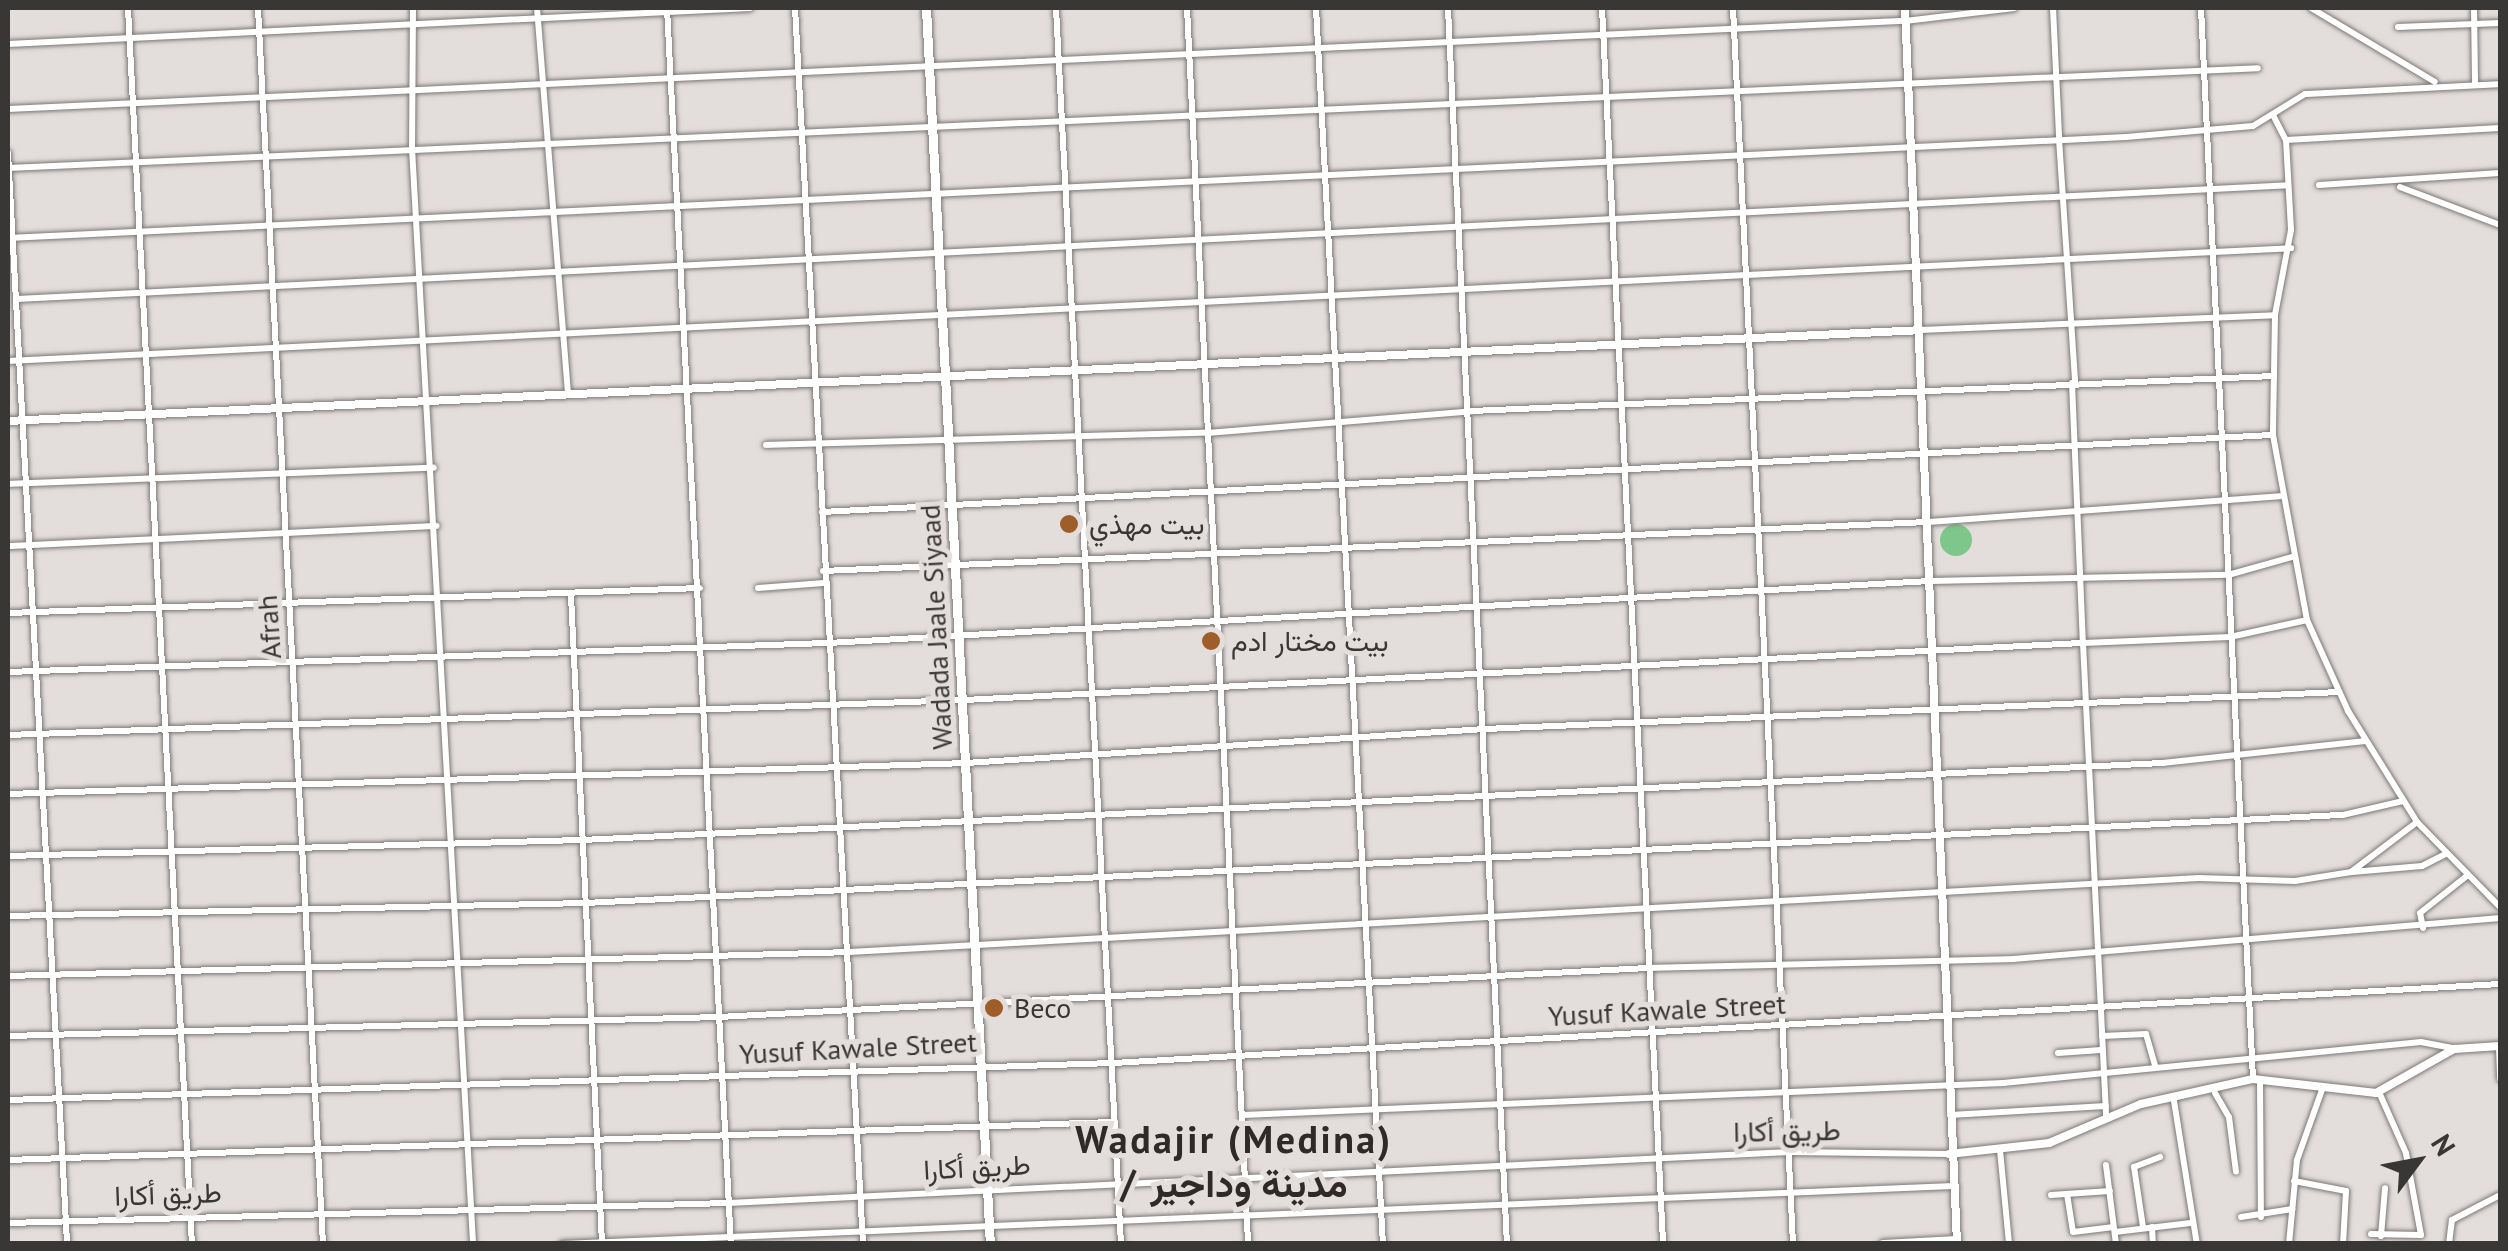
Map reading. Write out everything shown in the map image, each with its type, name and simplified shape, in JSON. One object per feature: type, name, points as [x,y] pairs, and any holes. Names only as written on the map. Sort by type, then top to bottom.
[{"type":"main road","name":"Wadada Jaale Siyaad","points":[[926,8],[990,1244]]},
{"type":"street","points":[[128,8],[132,158],[184,1036],[185,1155],[192,1244]]},
{"type":"street","name":"Afrah","points":[[258,8],[300,722],[310,1032],[323,1244]]},
{"type":"street","points":[[414,8],[412,148],[438,526],[473,1244]]},
{"type":"street","points":[[537,8],[548,144],[547,212],[557,334],[568,395]]},
{"type":"street","points":[[8,44],[130,43],[415,23],[750,8]]},
{"type":"street","points":[[796,8],[802,72],[802,196],[863,1244]]},
{"type":"street","points":[[1056,8],[1076,313],[1090,690],[1104,875],[1121,1244]]},
{"type":"street","points":[[1187,8],[1195,244],[1224,686],[1248,1244]]},
{"type":"street","points":[[1316,8],[1317,108],[1340,421],[1350,675],[1383,1244]]},
{"type":"street","points":[[1448,8],[1458,291],[1472,411],[1507,1244]]},
{"type":"street","points":[[1602,8],[1663,1244]]},
{"type":"street","points":[[1732,8],[1794,1244]]},
{"type":"street","points":[[1883,1244],[1957,1242],[1947,1084],[1951,961],[1905,8]]},
{"type":"street","points":[[8,109],[132,99],[674,78],[1188,50],[1905,21],[2014,8]]},
{"type":"street","points":[[2053,8],[2073,321],[2090,826],[2106,1116]]},
{"type":"street","points":[[2201,8],[2212,189],[2219,501],[2228,575],[2230,696],[2248,940],[2261,1218]]},
{"type":"street","points":[[2311,8],[2436,83]]},
{"type":"street","points":[[2474,8],[2475,84]]},
{"type":"street","points":[[667,11],[674,78],[700,588],[698,644],[714,831],[731,1240]]},
{"type":"street","points":[[2398,27],[2500,23]]},
{"type":"street","points":[[9,168],[132,158],[267,158],[412,148],[930,127],[1062,115],[1606,98],[1738,89],[1909,86],[2204,67],[2258,68]]},
{"type":"street","points":[[11,238],[547,212],[934,188],[1194,180],[1453,162],[1911,146],[2207,130],[2273,115],[2305,94],[2436,83],[2500,84]]},
{"type":"street","points":[[2273,115],[2286,140],[2291,248],[2275,315],[2273,435],[2280,496],[2307,620],[2365,741],[2417,822],[2500,907]]},
{"type":"street","points":[[2286,140],[2500,128]]},
{"type":"street","points":[[8,153],[53,1101],[62,1159],[67,1244]]},
{"type":"street","points":[[2319,185],[2398,186],[2500,172]]},
{"type":"street","points":[[17,299],[274,283],[1071,246],[1195,244],[1326,232],[1612,226],[2288,185]]},
{"type":"street","points":[[2398,186],[2500,225]]},
{"type":"street","points":[[8,361],[1744,280],[2291,248]]},
{"type":"street","points":[[8,420],[280,412],[568,395],[689,394],[1077,369],[1203,368],[1463,350],[1617,349],[2073,321],[2275,315]]},
{"type":"street","points":[[766,445],[1207,432],[1472,411],[1752,404],[1922,391],[2274,376]]},
{"type":"street","points":[[822,512],[1083,491],[1924,457],[2218,435],[2273,435]]},
{"type":"street","points":[[8,484],[283,477],[434,468]]},
{"type":"street","points":[[823,571],[1928,522],[2280,496]]},
{"type":"street","points":[[8,546],[438,526]]},
{"type":"street","points":[[8,672],[443,653],[828,643],[960,631],[1760,594],[1930,581],[2228,575],[2292,558]]},
{"type":"street","points":[[758,588],[824,584]]},
{"type":"street","points":[[8,614],[440,596],[571,596],[700,588]]},
{"type":"street","points":[[571,596],[602,1242]]},
{"type":"street","points":[[8,735],[704,710],[831,701],[964,700],[1482,667],[2230,638],[2307,620]]},
{"type":"street","points":[[8,794],[580,777],[709,768],[966,763],[1096,750],[1356,740],[1485,728],[2339,692]]},
{"type":"street","points":[[8,856],[582,840],[1228,804],[2236,758],[2365,741]]},
{"type":"street","points":[[8,916],[174,916],[585,903],[843,889],[974,877],[1104,875],[1943,831],[2237,821],[2403,801]]},
{"type":"street","points":[[2351,872],[2417,822]]},
{"type":"street","points":[[8,976],[308,974],[460,964],[849,952],[1363,920],[1646,910],[2351,872],[2422,866],[2447,853]]},
{"type":"street","points":[[2423,928],[2420,913],[2468,876]]},
{"type":"street","points":[[8,1036],[184,1036],[719,1017],[1495,981],[1649,968],[1951,961],[2423,928],[2500,918]]},
{"type":"street","name":"Yusuf Kawale Street","points":[[8,1100],[184,1093],[315,1094],[855,1073],[981,1064],[1113,1063],[1372,1044],[1950,1022],[2249,993],[2500,984]]},
{"type":"street","points":[[2102,1036],[2146,1034],[2156,1068]]},
{"type":"street","points":[[1243,1116],[1786,1088],[1947,1084],[2102,1074],[2421,1042],[2454,1049],[2500,1046],[2500,1079]]},
{"type":"street","points":[[1949,1154],[2072,1138],[2106,1116],[2215,1093],[2256,1080],[2379,1092],[2454,1049]]},
{"type":"street","points":[[2058,1053],[2101,1050]]},
{"type":"street","points":[[2289,1244],[2294,1181],[2324,1086]]},
{"type":"street","points":[[2370,1234],[2421,1235],[2406,1153],[2379,1092]]},
{"type":"street","points":[[2215,1093],[2229,1117],[2236,1172]]},
{"type":"street","points":[[2174,1101],[2190,1224],[2197,1244]]},
{"type":"street","points":[[1948,1115],[2106,1106]]},
{"type":"street","points":[[8,1160],[599,1146],[1114,1122]]},
{"type":"street","points":[[2000,1150],[2009,1244]]},
{"type":"street","name":"طريق أكارا","points":[[8,1223],[729,1203],[1118,1182],[1244,1182],[1790,1152],[1949,1154]]},
{"type":"street","points":[[2143,1227],[2134,1167],[2160,1157]]},
{"type":"street","points":[[2106,1165],[2116,1244]]},
{"type":"street","points":[[2294,1181],[2346,1191],[2343,1244]]},
{"type":"street","points":[[562,1244],[731,1240],[989,1224],[1505,1204],[1791,1187],[1954,1186]]},
{"type":"street","points":[[2381,1236],[2386,1188]]},
{"type":"street","points":[[2050,1195],[2110,1191]]},
{"type":"street","points":[[2067,1194],[2073,1232],[2190,1224]]},
{"type":"street","points":[[2449,1244],[2452,1220],[2500,1195]]},
{"type":"street","points":[[2240,1218],[2261,1218],[2292,1209]]},
{"type":"street","points":[[2152,1226],[2153,1244]]},
{"type":"green space","points":[[1956,524],[1968,528],[1972,540],[1968,552],[1956,556],[1944,552],[1940,540],[1944,528]]},
{"type":"place","name":"بيت مهذي","points":[[1069,524]]},
{"type":"place","name":"بيت مختار ادم","points":[[1211,641]]},
{"type":"place","name":"Beco","points":[[994,1008]]},
{"type":"district","name":"Wadajir (Medina) / مدينة وداجير","points":[[1234,1161]]}]
